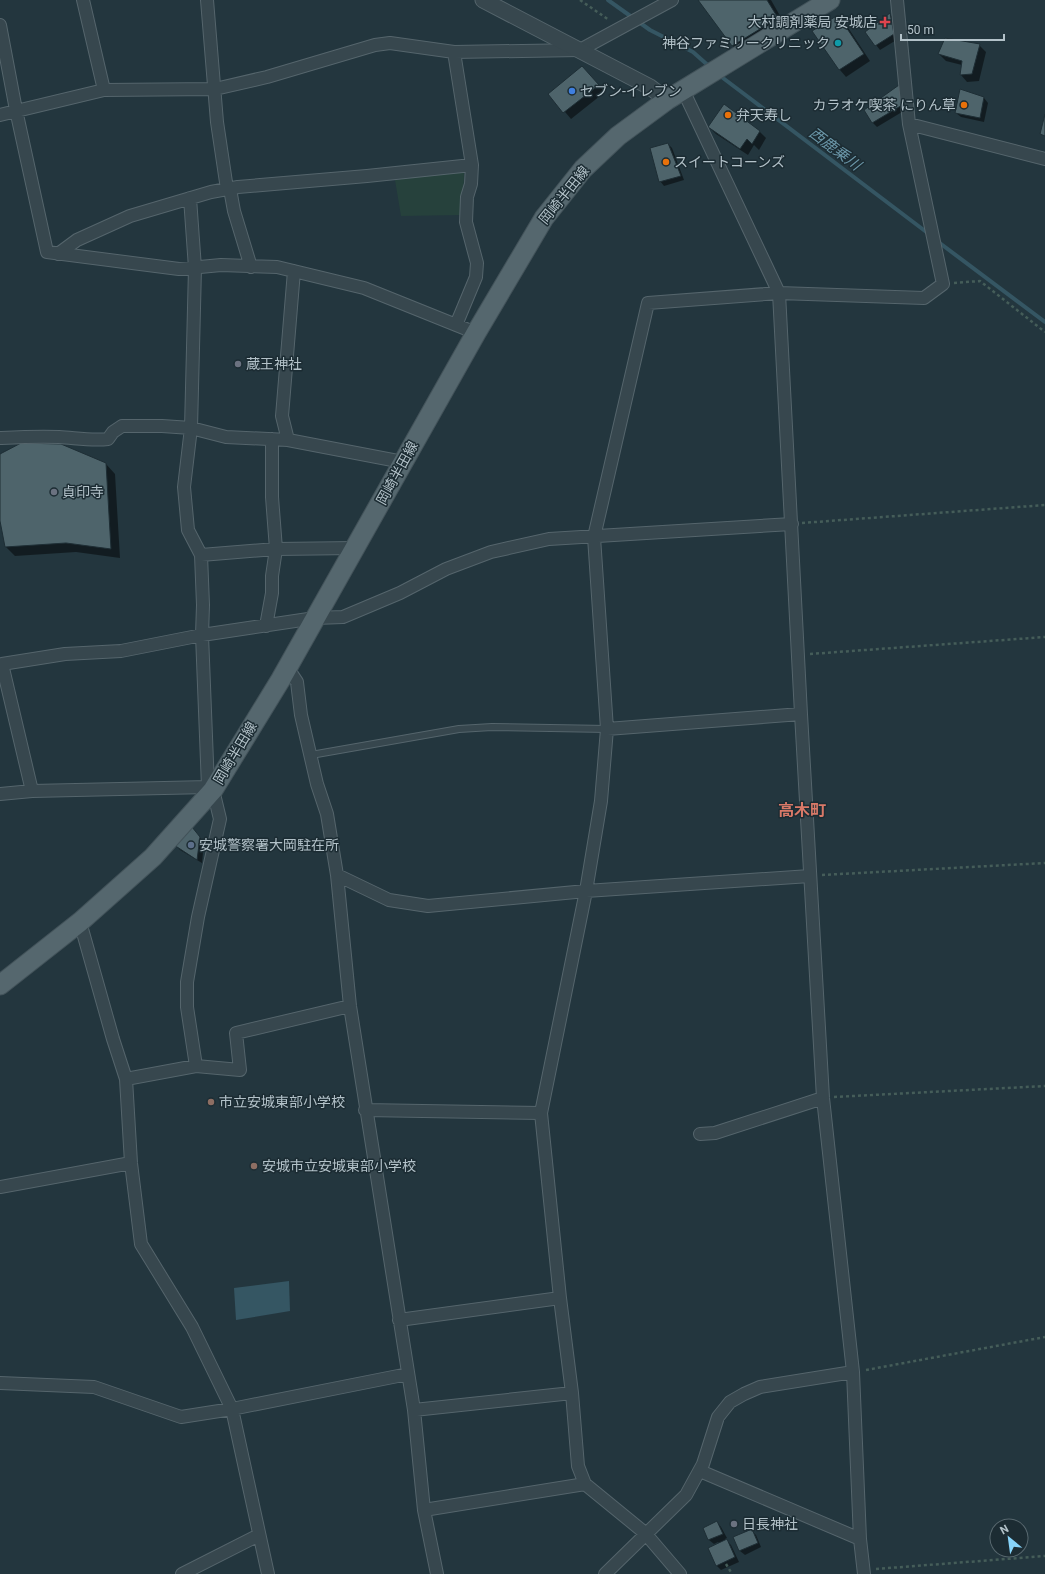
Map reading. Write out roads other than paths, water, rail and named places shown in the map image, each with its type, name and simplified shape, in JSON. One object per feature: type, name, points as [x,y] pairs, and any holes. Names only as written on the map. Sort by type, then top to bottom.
[{"type":"main road","name":"岡崎半田線","points":[[0,984],[80,922],[153,857],[210,789],[288,668],[476,333],[544,218],[583,169],[618,136],[675,95],[830,0]]},
{"type":"street","points":[[83,0],[104,90]]},
{"type":"street","points":[[208,0],[217,122],[228,189],[251,267]]},
{"type":"street","points":[[483,0],[650,87],[675,95],[779,293],[823,1098],[853,1372],[860,1539],[863,1572]]},
{"type":"street","points":[[0,115],[104,90],[215,89],[267,77],[375,45],[390,43],[454,52],[580,50],[672,0]]},
{"type":"street","points":[[680,1574],[646,1533],[585,1484],[578,1466],[572,1393],[560,1298],[541,1113],[586,891],[601,801],[607,729],[594,537],[648,303],[779,293],[924,298],[944,284],[909,124],[897,0]]},
{"type":"street","points":[[0,24],[16,110],[47,252],[179,269],[221,266],[277,267],[364,288],[476,333]]},
{"type":"street","points":[[454,52],[472,165],[471,184],[467,197],[466,222],[476,263],[476,277],[456,325]]},
{"type":"street","points":[[909,124],[1045,159]]},
{"type":"street","points":[[58,254],[77,240],[130,216],[211,192],[228,189],[472,165]]},
{"type":"street","points":[[190,198],[194,268],[191,428],[184,486],[188,530],[201,555],[204,605],[202,636],[210,789],[220,819],[198,917],[187,982],[186,1007],[196,1066]]},
{"type":"street","points":[[288,440],[282,416],[294,271]]},
{"type":"street","points":[[0,438],[58,437],[98,440],[108,439],[122,426],[191,428],[226,437],[288,440],[403,462]]},
{"type":"street","points":[[266,626],[272,593],[272,576],[276,549],[272,496],[272,439]]},
{"type":"street","points":[[32,791],[2,664],[65,654],[121,651],[202,636],[315,618],[343,617],[400,593],[446,569],[491,552],[549,539],[792,524]]},
{"type":"street","points":[[201,555],[276,549],[355,548]]},
{"type":"street","points":[[288,668],[297,682],[301,715],[317,784],[327,814],[337,875],[350,1006],[365,1110],[414,1410],[424,1510],[437,1574]]},
{"type":"street","points":[[607,729],[801,714]]},
{"type":"street","points":[[0,794],[32,791],[210,789]]},
{"type":"street","points":[[337,875],[388,900],[428,906],[586,891],[810,876]]},
{"type":"street","points":[[80,922],[112,1039],[126,1079],[131,1163],[141,1244],[192,1327],[232,1409],[268,1574]]},
{"type":"street","points":[[126,1079],[196,1066],[240,1070],[236,1032],[350,1006]]},
{"type":"street","points":[[700,1134],[715,1133],[823,1098]]},
{"type":"street","points":[[365,1110],[541,1113]]},
{"type":"street","points":[[0,1187],[131,1163]]},
{"type":"street","points":[[399,1320],[560,1298]]},
{"type":"street","points":[[605,1574],[686,1495],[700,1471],[718,1417],[730,1402],[760,1387],[853,1372]]},
{"type":"street","points":[[0,1383],[94,1387],[181,1417],[232,1409],[408,1374]]},
{"type":"street","points":[[414,1410],[572,1393]]},
{"type":"street","points":[[700,1471],[860,1539]]},
{"type":"street","points":[[424,1510],[585,1484]]},
{"type":"street","points":[[182,1574],[259,1536]]},
{"type":"lane","points":[[311,755],[459,729],[492,727],[607,729]]},
{"type":"water","points":[[289,1281],[290,1311],[236,1320],[234,1288]]},
{"type":"waterway","name":"西鹿乗川","points":[[608,0],[650,30],[693,52],[711,68]]},
{"type":"waterway","name":"西鹿乗川","points":[[719,75],[929,234]]},
{"type":"waterway","name":"西鹿乗川","points":[[937,241],[1045,322]]},
{"type":"place","name":"大村調剤薬局 安城店","points":[[885,22]]},
{"type":"place","name":"神谷ファミリークリニック","points":[[838,43]]},
{"type":"place","name":"セブン-イレブン","points":[[572,91]]},
{"type":"place","name":"カラオケ喫茶 にりん草","points":[[964,105]]},
{"type":"place","name":"弁天寿し","points":[[728,115]]},
{"type":"place","name":"スイートコーンズ","points":[[666,162]]},
{"type":"place","name":"蔵王神社","points":[[238,364]]},
{"type":"place","name":"貞印寺","points":[[54,492]]},
{"type":"place","name":"安城警察署大岡駐在所","points":[[191,845]]},
{"type":"place","name":"市立安城東部小学校","points":[[211,1102]]},
{"type":"place","name":"安城市立安城東部小学校","points":[[254,1166]]},
{"type":"place","name":"日長神社","points":[[734,1524]]},
{"type":"district","name":"高木町","points":[[802,810]]}]
